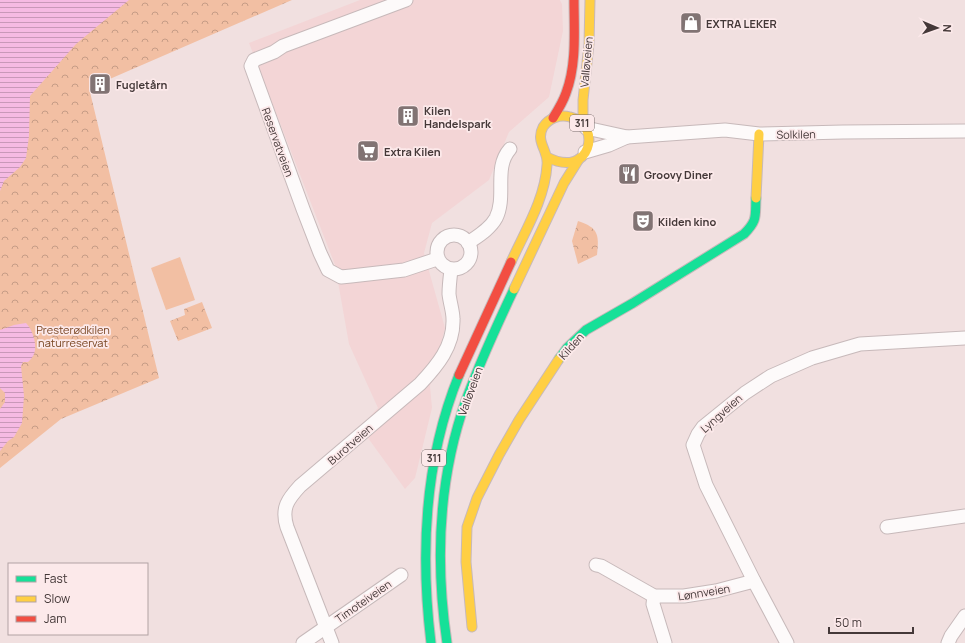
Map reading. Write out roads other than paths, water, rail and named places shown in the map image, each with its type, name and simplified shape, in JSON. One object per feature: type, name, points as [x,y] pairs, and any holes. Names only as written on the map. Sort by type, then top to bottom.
[{"type":"main road","name":"Valløveien","points":[[430,643],[425,597],[424,531],[430,476],[437,442],[462,364],[539,201],[544,185],[547,157],[541,147],[541,133],[544,127],[553,118],[567,90],[574,42],[574,0]]},
{"type":"main road","name":"Valløveien","points":[[447,643],[440,591],[440,532],[449,463],[471,385],[486,349],[564,184],[582,156],[589,140],[584,126],[583,100],[589,44],[590,0]]},
{"type":"main road","name":"311","points":[[553,118],[569,116],[577,119],[584,126]]},
{"type":"main road","name":"Kilden","points":[[472,628],[468,601],[466,562],[468,527],[477,498],[519,420],[567,348],[586,330],[724,247],[750,229],[755,219],[759,134]]},
{"type":"main road","points":[[547,157],[554,162],[563,164],[571,163],[582,156]]},
{"type":"street","name":"Reservatveien","points":[[406,0],[283,46],[274,52],[254,60],[251,66],[303,208],[328,270],[341,277],[351,276],[404,270],[437,259]]},
{"type":"street","name":"Solkilen","points":[[584,126],[627,137],[725,130],[759,134],[965,131]]},
{"type":"street","name":"Solkilen","points":[[582,156],[627,137]]},
{"type":"street","points":[[468,243],[483,233],[496,218],[501,202],[502,168],[504,158],[510,149]]},
{"type":"street","points":[[458,235],[468,243],[471,251],[471,257],[460,269],[451,270],[444,267],[437,259],[436,253],[439,242],[448,236],[458,235]]},
{"type":"street","name":"Burotveien","points":[[332,643],[287,527],[285,509],[282,501],[293,494],[300,486],[416,388],[434,369],[446,352],[452,334],[453,317],[449,289],[451,270]]},
{"type":"street","name":"Lyngveien","points":[[786,643],[706,485],[693,445],[698,434],[703,427],[745,393],[771,376],[812,358],[860,344],[965,338]]},
{"type":"street","points":[[887,527],[965,516]]},
{"type":"street","name":"Lønnveien","points":[[596,565],[601,566],[654,596],[684,596],[716,591],[754,581]]},
{"type":"street","name":"Timoteiveien","points":[[303,643],[325,626],[335,622],[401,575]]},
{"type":"street","points":[[654,596],[654,608],[665,643]]},
{"type":"street","points":[[948,643],[965,616]]},
{"type":"place","name":"EXTRA LEKER","points":[[691,23]]},
{"type":"place","name":"Fugletårn","points":[[100,84]]},
{"type":"place","name":"Kilen Handelspark","points":[[408,116]]},
{"type":"place","name":"Extra Kilen","points":[[368,151]]},
{"type":"place","name":"Groovy Diner","points":[[629,174]]},
{"type":"place","name":"Kilden kino","points":[[643,221]]},
{"type":"park label","name":"Presterødkilen naturreservat","points":[[73,335]]}]
